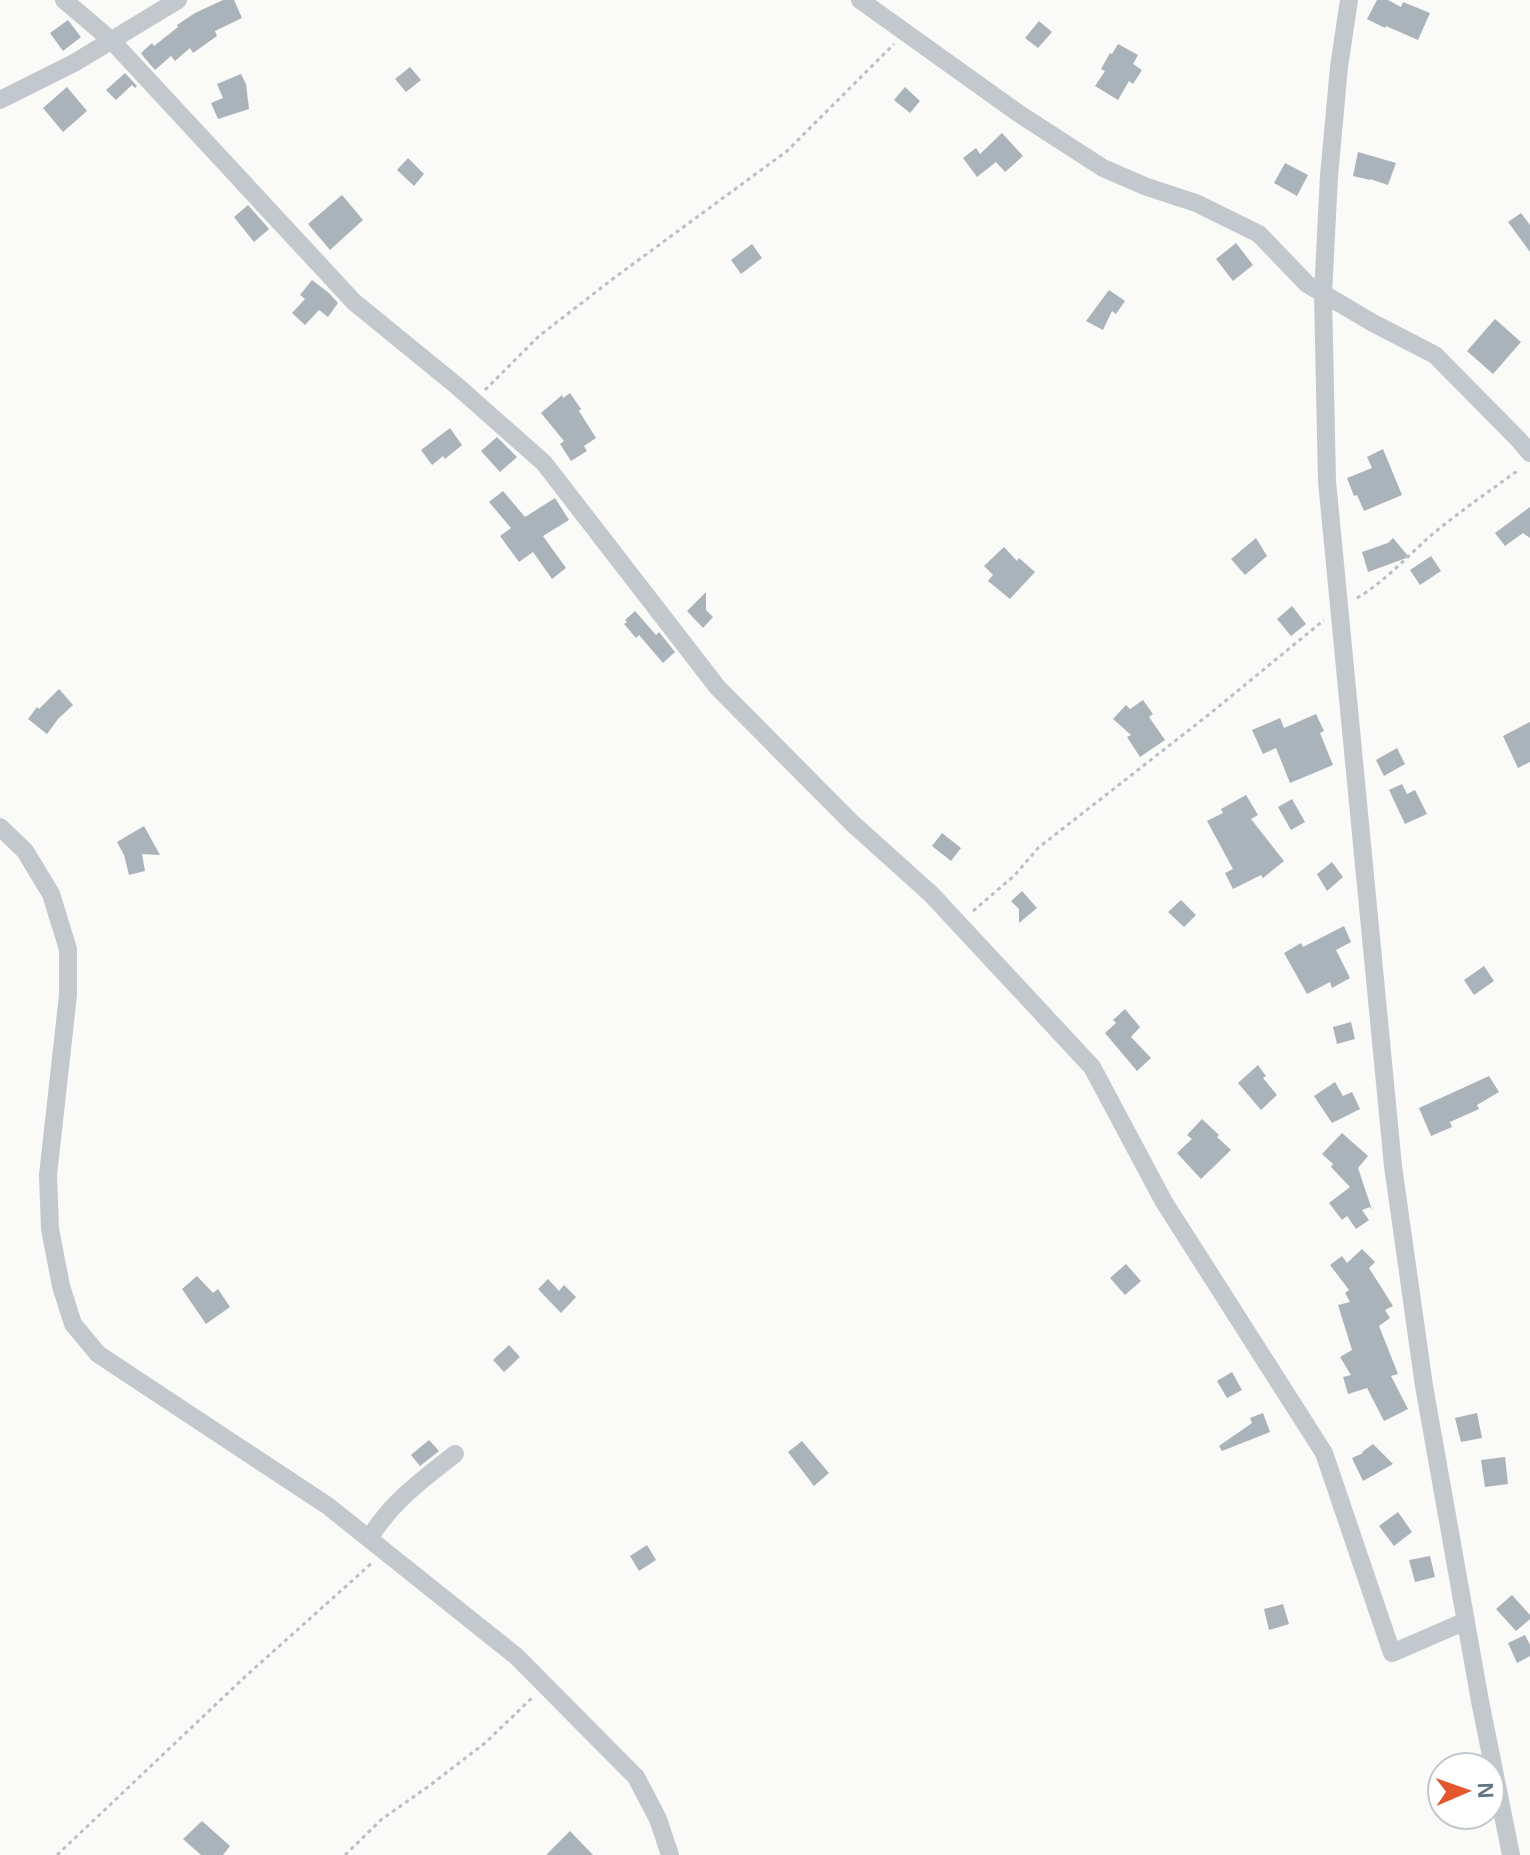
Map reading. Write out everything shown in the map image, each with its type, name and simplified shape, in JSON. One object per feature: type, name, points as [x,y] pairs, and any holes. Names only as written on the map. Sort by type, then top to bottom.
[{"type":"street","points":[[64,0],[112,41],[354,302],[544,463],[718,688],[852,823],[931,894],[1092,1067],[1164,1202],[1324,1453],[1392,1653],[1466,1621]]},
{"type":"street","points":[[0,100],[74,63],[178,0]]},
{"type":"street","points":[[860,0],[1018,113],[1103,168],[1196,203],[1259,234],[1307,284],[1435,355],[1530,453]]},
{"type":"street","points":[[1349,0],[1329,176],[1323,295],[1327,481],[1393,1166],[1424,1386],[1511,1855]]},
{"type":"street","points":[[0,827],[25,851],[51,894],[68,949],[68,995],[48,1175],[50,1229],[61,1286],[73,1324],[98,1354],[328,1506],[516,1656],[636,1777],[658,1819],[670,1855]]},
{"type":"street","points":[[369,1539],[402,1496],[455,1454]]},
{"type":"path","points":[[474,401],[539,336],[787,151],[905,33]]},
{"type":"path","points":[[959,924],[1015,875],[1038,848],[1339,608],[1369,591],[1432,535],[1530,463]]},
{"type":"path","points":[[57,1855],[247,1675],[385,1552]]},
{"type":"path","points":[[345,1855],[382,1819],[485,1743],[545,1686]]},
{"type":"building","points":[[223,0],[234,0],[242,18],[215,31],[217,36],[193,53],[190,48],[175,61],[171,56],[155,70],[143,56],[141,53],[152,43],[154,46],[177,25]]},
{"type":"building","points":[[1377,0],[1388,0],[1401,7],[1403,2],[1430,13],[1418,40],[1367,19]]},
{"type":"building","points":[[68,20],[81,37],[63,51],[50,33]]},
{"type":"building","points":[[1039,21],[1052,32],[1038,48],[1025,38]]},
{"type":"building","points":[[1118,44],[1138,55],[1133,64],[1142,70],[1133,84],[1129,81],[1118,100],[1095,86],[1105,71],[1101,69]]},
{"type":"building","points":[[410,67],[421,80],[406,92],[395,79]]},
{"type":"building","points":[[125,73],[137,86],[132,85],[116,100],[106,90]]},
{"type":"building","points":[[241,74],[246,84],[249,109],[218,119],[211,103],[223,98],[217,84]]},
{"type":"building","points":[[67,87],[87,111],[63,132],[43,108]]},
{"type":"building","points":[[905,87],[920,101],[910,113],[894,100]]},
{"type":"building","points":[[1002,133],[1023,156],[1005,172],[996,162],[977,177],[963,158],[976,148],[980,154]]},
{"type":"building","points":[[1358,152],[1396,163],[1388,185],[1353,176]]},
{"type":"building","points":[[408,158],[424,174],[414,186],[397,170]]},
{"type":"building","points":[[1285,163],[1308,175],[1297,196],[1274,183]]},
{"type":"building","points":[[342,195],[363,220],[330,250],[308,224]]},
{"type":"building","points":[[248,205],[269,229],[254,242],[234,217]]},
{"type":"building","points":[[1521,213],[1530,225],[1530,252],[1508,222]]},
{"type":"building","points":[[1236,243],[1253,265],[1233,281],[1216,259]]},
{"type":"building","points":[[752,244],[762,258],[741,274],[731,260]]},
{"type":"building","points":[[312,280],[338,303],[328,317],[319,310],[305,325],[292,313],[305,299],[300,295]]},
{"type":"building","points":[[1109,290],[1125,301],[1116,314],[1112,311],[1103,330],[1086,321]]},
{"type":"building","points":[[1495,319],[1521,342],[1493,374],[1467,351]]},
{"type":"building","points":[[570,393],[596,438],[584,446],[587,451],[571,461],[560,444],[564,441],[541,413],[562,395],[563,398]]},
{"type":"building","points":[[450,428],[462,445],[432,465],[421,450]]},
{"type":"building","points":[[497,437],[517,457],[500,472],[481,451]]},
{"type":"building","points":[[1383,449],[1402,495],[1364,511],[1347,478],[1372,468],[1367,457]]},
{"type":"building","points":[[503,491],[525,517],[555,498],[569,520],[543,536],[566,568],[552,579],[533,552],[519,562],[500,536],[511,528],[489,502]]},
{"type":"building","points":[[1530,507],[1530,538],[1523,533],[1505,546],[1495,533]]},
{"type":"building","points":[[1256,538],[1267,556],[1245,575],[1231,559]]},
{"type":"building","points":[[1393,538],[1409,557],[1368,572],[1362,552],[1388,543]]},
{"type":"building","points":[[1004,547],[1017,561],[1019,558],[1035,572],[1010,599],[988,581],[993,575],[984,566]]},
{"type":"building","points":[[1431,556],[1441,571],[1420,585],[1410,570]]},
{"type":"building","points":[[706,592],[706,610],[713,617],[703,628],[687,611]]},
{"type":"building","points":[[1292,606],[1306,624],[1291,636],[1277,619]]},
{"type":"building","points":[[635,611],[656,635],[659,632],[675,652],[663,663],[639,635],[636,638],[624,624]]},
{"type":"building","points":[[59,689],[73,705],[47,734],[28,719]]},
{"type":"building","points":[[1143,700],[1153,714],[1149,717],[1165,740],[1140,757],[1127,737],[1131,735],[1113,719],[1126,705],[1130,709]]},
{"type":"building","points":[[1316,714],[1333,765],[1290,783],[1276,748],[1263,754],[1252,730],[1280,718],[1284,728]]},
{"type":"building","points":[[1530,722],[1530,762],[1518,768],[1503,736]]},
{"type":"building","points":[[1397,748],[1405,764],[1384,776],[1376,760]]},
{"type":"building","points":[[1402,784],[1407,794],[1415,790],[1427,814],[1405,824],[1389,790]]},
{"type":"building","points":[[1246,795],[1258,815],[1251,819],[1284,861],[1263,878],[1261,875],[1233,889],[1225,873],[1233,869],[1207,821]]},
{"type":"building","points":[[1292,799],[1305,822],[1291,830],[1278,807]]},
{"type":"building","points":[[144,826],[160,855],[142,854],[145,871],[129,875],[117,842]]},
{"type":"building","points":[[942,833],[961,848],[951,861],[932,846]]},
{"type":"building","points":[[1332,862],[1343,877],[1327,891],[1317,874]]},
{"type":"building","points":[[1022,891],[1037,908],[1019,923],[1019,909],[1011,901]]},
{"type":"building","points":[[1181,900],[1196,915],[1184,927],[1168,912]]},
{"type":"building","points":[[1344,926],[1351,942],[1336,950],[1350,978],[1332,988],[1330,982],[1307,994],[1284,953]]},
{"type":"building","points":[[1484,966],[1494,981],[1474,995],[1464,980]]},
{"type":"building","points":[[1125,1009],[1140,1027],[1131,1037],[1151,1058],[1137,1071],[1105,1033]]},
{"type":"building","points":[[1351,1022],[1355,1039],[1337,1044],[1333,1027]]},
{"type":"building","points":[[1258,1065],[1266,1076],[1263,1078],[1277,1095],[1261,1110],[1238,1083]]},
{"type":"building","points":[[1489,1076],[1499,1092],[1477,1105],[1479,1109],[1450,1122],[1452,1127],[1431,1136],[1419,1108]]},
{"type":"building","points":[[1335,1082],[1343,1096],[1352,1092],[1360,1109],[1332,1123],[1314,1096]]},
{"type":"building","points":[[1202,1119],[1231,1150],[1201,1179],[1177,1153],[1192,1139],[1187,1135]]},
{"type":"building","points":[[1342,1133],[1368,1156],[1358,1168],[1372,1210],[1370,1207],[1362,1210],[1369,1220],[1356,1229],[1347,1216],[1342,1220],[1329,1203],[1350,1187],[1322,1154]]},
{"type":"building","points":[[1362,1249],[1375,1262],[1369,1268],[1393,1306],[1385,1310],[1390,1318],[1379,1326],[1398,1374],[1391,1376],[1408,1409],[1384,1421],[1367,1388],[1348,1394],[1343,1377],[1351,1375],[1340,1357],[1352,1350],[1338,1305],[1350,1302],[1345,1293],[1349,1290],[1330,1265],[1342,1256],[1347,1263]]},
{"type":"building","points":[[1126,1264],[1141,1281],[1125,1295],[1110,1278]]},
{"type":"building","points":[[197,1276],[213,1293],[218,1289],[230,1307],[206,1324],[182,1289]]},
{"type":"building","points":[[548,1279],[559,1291],[564,1285],[576,1297],[561,1313],[538,1289]]},
{"type":"building","points":[[509,1345],[520,1357],[504,1372],[493,1360]]},
{"type":"building","points":[[1232,1372],[1242,1390],[1227,1398],[1217,1381]]},
{"type":"building","points":[[1263,1413],[1270,1432],[1222,1451],[1219,1446],[1252,1423],[1250,1418]]},
{"type":"building","points":[[1477,1413],[1482,1438],[1461,1442],[1455,1418]]},
{"type":"building","points":[[429,1440],[439,1451],[420,1466],[411,1455]]},
{"type":"building","points":[[802,1441],[829,1473],[814,1486],[788,1452]]},
{"type":"building","points":[[1373,1444],[1393,1464],[1363,1481],[1352,1458]]},
{"type":"building","points":[[1505,1457],[1508,1484],[1485,1487],[1481,1460]]},
{"type":"building","points":[[1398,1512],[1412,1532],[1394,1546],[1379,1526]]},
{"type":"building","points":[[647,1545],[656,1560],[639,1571],[630,1556]]},
{"type":"building","points":[[1430,1556],[1435,1577],[1415,1582],[1409,1560]]},
{"type":"building","points":[[1512,1595],[1530,1615],[1530,1619],[1516,1631],[1496,1609]]},
{"type":"building","points":[[1283,1604],[1289,1624],[1269,1630],[1264,1609]]},
{"type":"building","points":[[1525,1635],[1530,1645],[1530,1656],[1517,1663],[1508,1643]]},
{"type":"building","points":[[202,1821],[230,1846],[223,1855],[201,1855],[183,1839]]},
{"type":"building","points":[[570,1831],[593,1855],[546,1855]]}]
